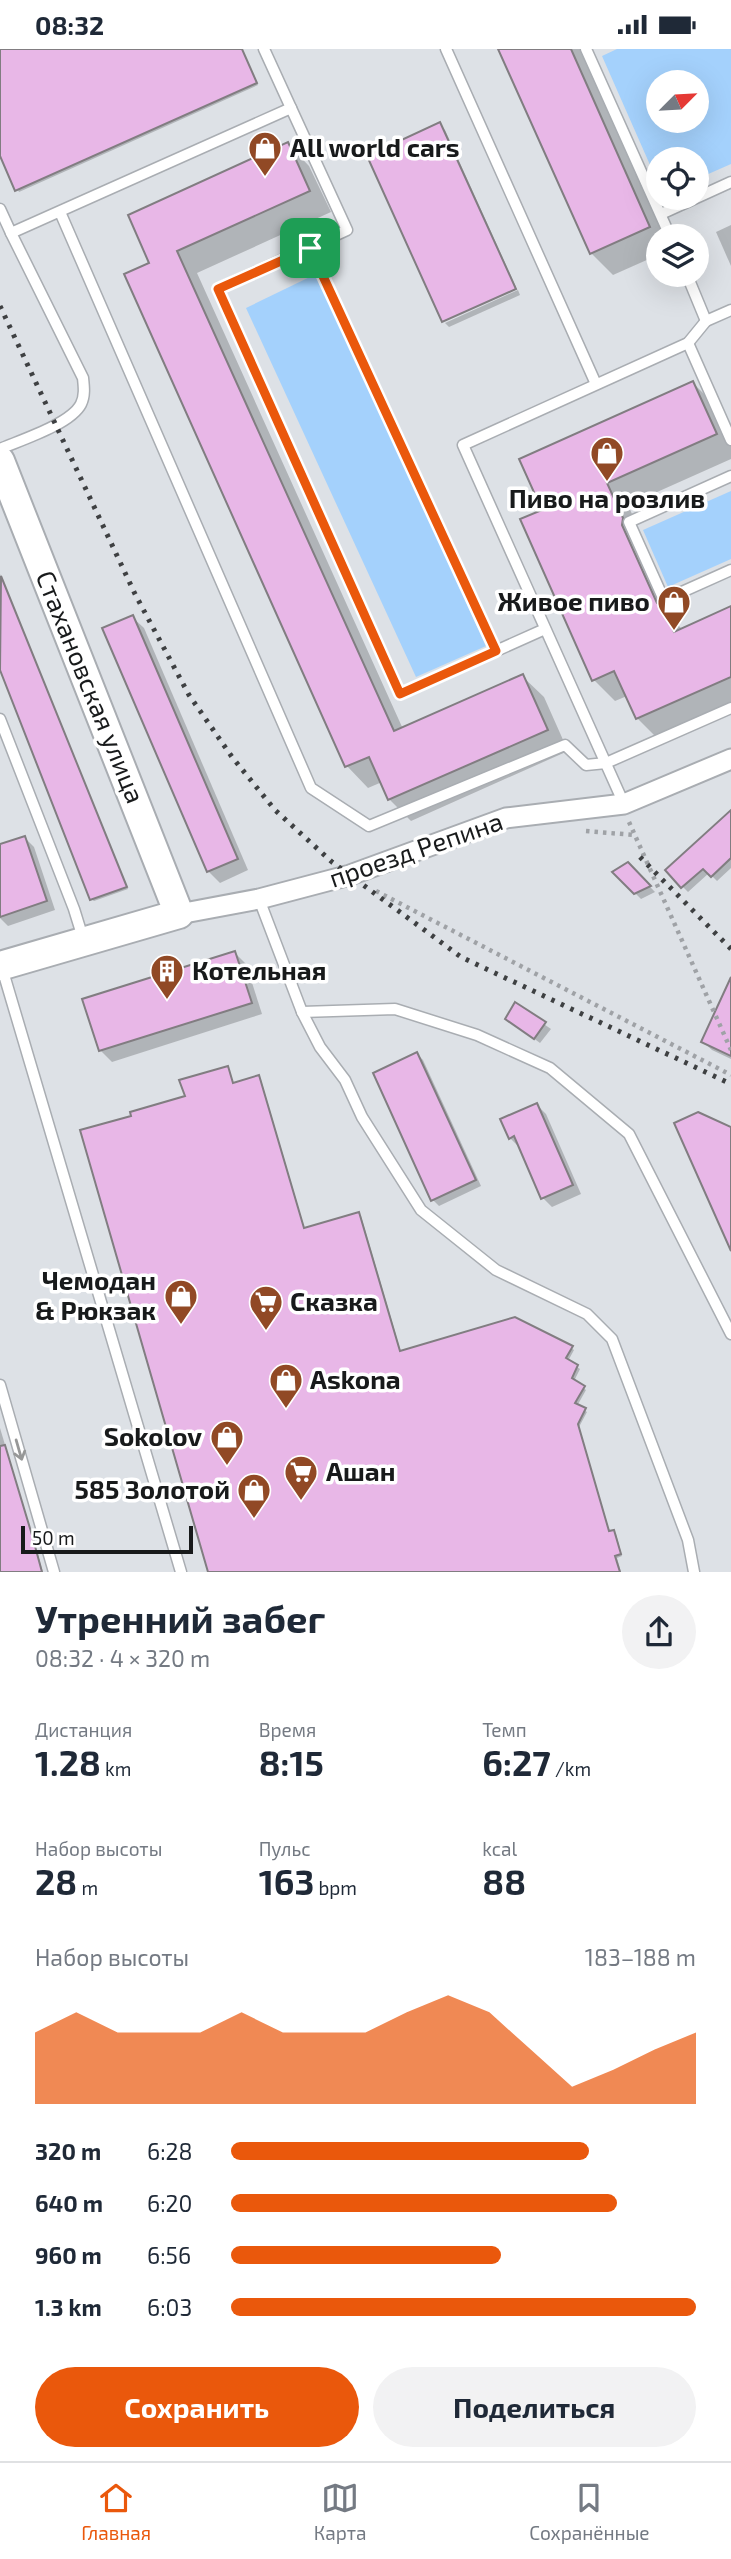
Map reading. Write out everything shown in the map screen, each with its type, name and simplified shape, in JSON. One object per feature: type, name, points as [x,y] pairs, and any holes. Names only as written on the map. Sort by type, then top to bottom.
[{"type":"street","name":"Стахановская улица","points":[[0,461],[179,914]]},
{"type":"street","name":"проезд Репина","points":[[179,914],[259,899],[350,875],[506,818],[624,804],[731,759]]},
{"type":"street","points":[[1,966],[179,914]]},
{"type":"lane","points":[[264,49],[347,230],[218,289],[400,694],[545,629]]},
{"type":"lane","points":[[446,49],[596,384]]},
{"type":"lane","points":[[586,49],[665,224]]},
{"type":"lane","points":[[11,233],[291,108]]},
{"type":"lane","points":[[661,214],[731,183]]},
{"type":"lane","points":[[0,209],[83,377],[85,391],[81,404],[73,415],[0,449]]},
{"type":"lane","points":[[60,212],[312,788],[369,826],[565,745],[586,765],[606,763],[731,708]]},
{"type":"lane","points":[[310,248],[496,651]]},
{"type":"lane","points":[[692,287],[706,321]]},
{"type":"lane","points":[[624,804],[463,445],[688,343],[706,321],[731,310]]},
{"type":"lane","points":[[688,343],[731,440]]},
{"type":"lane","points":[[731,477],[629,522],[664,600],[731,570]]},
{"type":"lane","points":[[0,719],[74,909],[84,942]]},
{"type":"lane","points":[[259,899],[302,1013],[320,1047],[345,1080],[362,1117],[421,1210],[496,1270],[587,1314],[612,1339],[688,1540],[694,1572]]},
{"type":"lane","points":[[1,966],[181,1572]]},
{"type":"lane","points":[[302,1013],[395,1009],[477,1035],[550,1068],[629,1134],[731,1334]]},
{"type":"lane","points":[[0,1385],[54,1572]]},
{"type":"path","points":[[624,804],[634,835],[731,1050]]},
{"type":"path","points":[[579,831],[634,835]]},
{"type":"path","points":[[376,891],[731,1075]]},
{"type":"shaded area","points":[[617,49],[731,49],[731,164],[709,174],[709,147],[646,147],[646,156],[602,56]]},
{"type":"shaded area","points":[[316,274],[486,646],[416,677],[246,308]]},
{"type":"shaded area","points":[[731,491],[731,559],[668,587],[643,530]]},
{"type":"building","points":[[0,49],[242,49],[257,83],[15,191],[0,156]]},
{"type":"building","points":[[498,49],[571,49],[649,224],[646,224],[646,229],[590,254]]},
{"type":"building","points":[[440,122],[516,289],[442,322],[367,156]]},
{"type":"building","points":[[288,142],[310,191],[177,251],[394,731],[523,674],[548,730],[388,800],[369,757],[345,767],[124,274],[149,263],[128,215]]},
{"type":"building","points":[[693,381],[717,434],[607,483],[623,518],[622,525],[657,603],[663,607],[674,632],[731,606],[731,677],[636,719],[614,671],[592,681],[520,519],[542,510],[519,459]]},
{"type":"building","points":[[1,576],[127,887],[90,900],[0,670]]},
{"type":"building","points":[[133,615],[238,859],[207,872],[102,628]]},
{"type":"building","points":[[731,810],[731,858],[711,877],[703,869],[681,888],[665,870]]},
{"type":"building","points":[[25,836],[47,901],[0,917],[0,844]]},
{"type":"building","points":[[628,862],[651,886],[634,894],[612,872]]},
{"type":"building","name":"Котельная","points":[[235,951],[252,1003],[99,1051],[82,999]]},
{"type":"building","points":[[731,977],[731,1056],[701,1042]]},
{"type":"building","points":[[515,1002],[546,1022],[534,1039],[505,1019]]},
{"type":"building","points":[[417,1052],[476,1180],[431,1201],[373,1073]]},
{"type":"building","name":"Сказка","points":[[228,1066],[233,1083],[259,1075],[304,1228],[359,1212],[400,1351],[515,1317],[573,1346],[566,1358],[578,1365],[572,1378],[585,1386],[575,1403],[586,1408],[578,1424],[609,1531],[614,1530],[621,1554],[615,1556],[620,1572],[208,1572],[80,1130],[131,1116],[130,1112],[185,1096],[179,1080]]},
{"type":"building","points":[[537,1103],[573,1185],[541,1199],[514,1136],[509,1139],[500,1119]]},
{"type":"building","points":[[698,1112],[731,1127],[731,1251],[674,1123]]},
{"type":"building","points":[[5,1445],[42,1572],[0,1572],[0,1446]]},
{"type":"railway","points":[[0,306],[135,594],[189,695],[232,757],[275,810],[332,862],[461,957],[731,1084]]},
{"type":"railway","points":[[640,857],[731,949]]},
{"type":"place","name":"All world cars","points":[[265,178]]},
{"type":"place","name":"Пиво на розлив","points":[[607,483]]},
{"type":"place","name":"Живое пиво","points":[[674,632]]},
{"type":"place","name":"Котельная","points":[[167,1001]]},
{"type":"place","name":"Чемодан & Рюкзак","points":[[181,1326]]},
{"type":"place","name":"Сказка","points":[[266,1332]]},
{"type":"place","name":"Askona","points":[[286,1410]]},
{"type":"place","name":"Sokolov","points":[[227,1467]]},
{"type":"place","name":"Ашан","points":[[301,1502]]},
{"type":"place","name":"585 Золотой","points":[[254,1520]]},
{"type":"route","points":[[310,248],[496,651],[400,694],[218,289],[310,248]]}]
